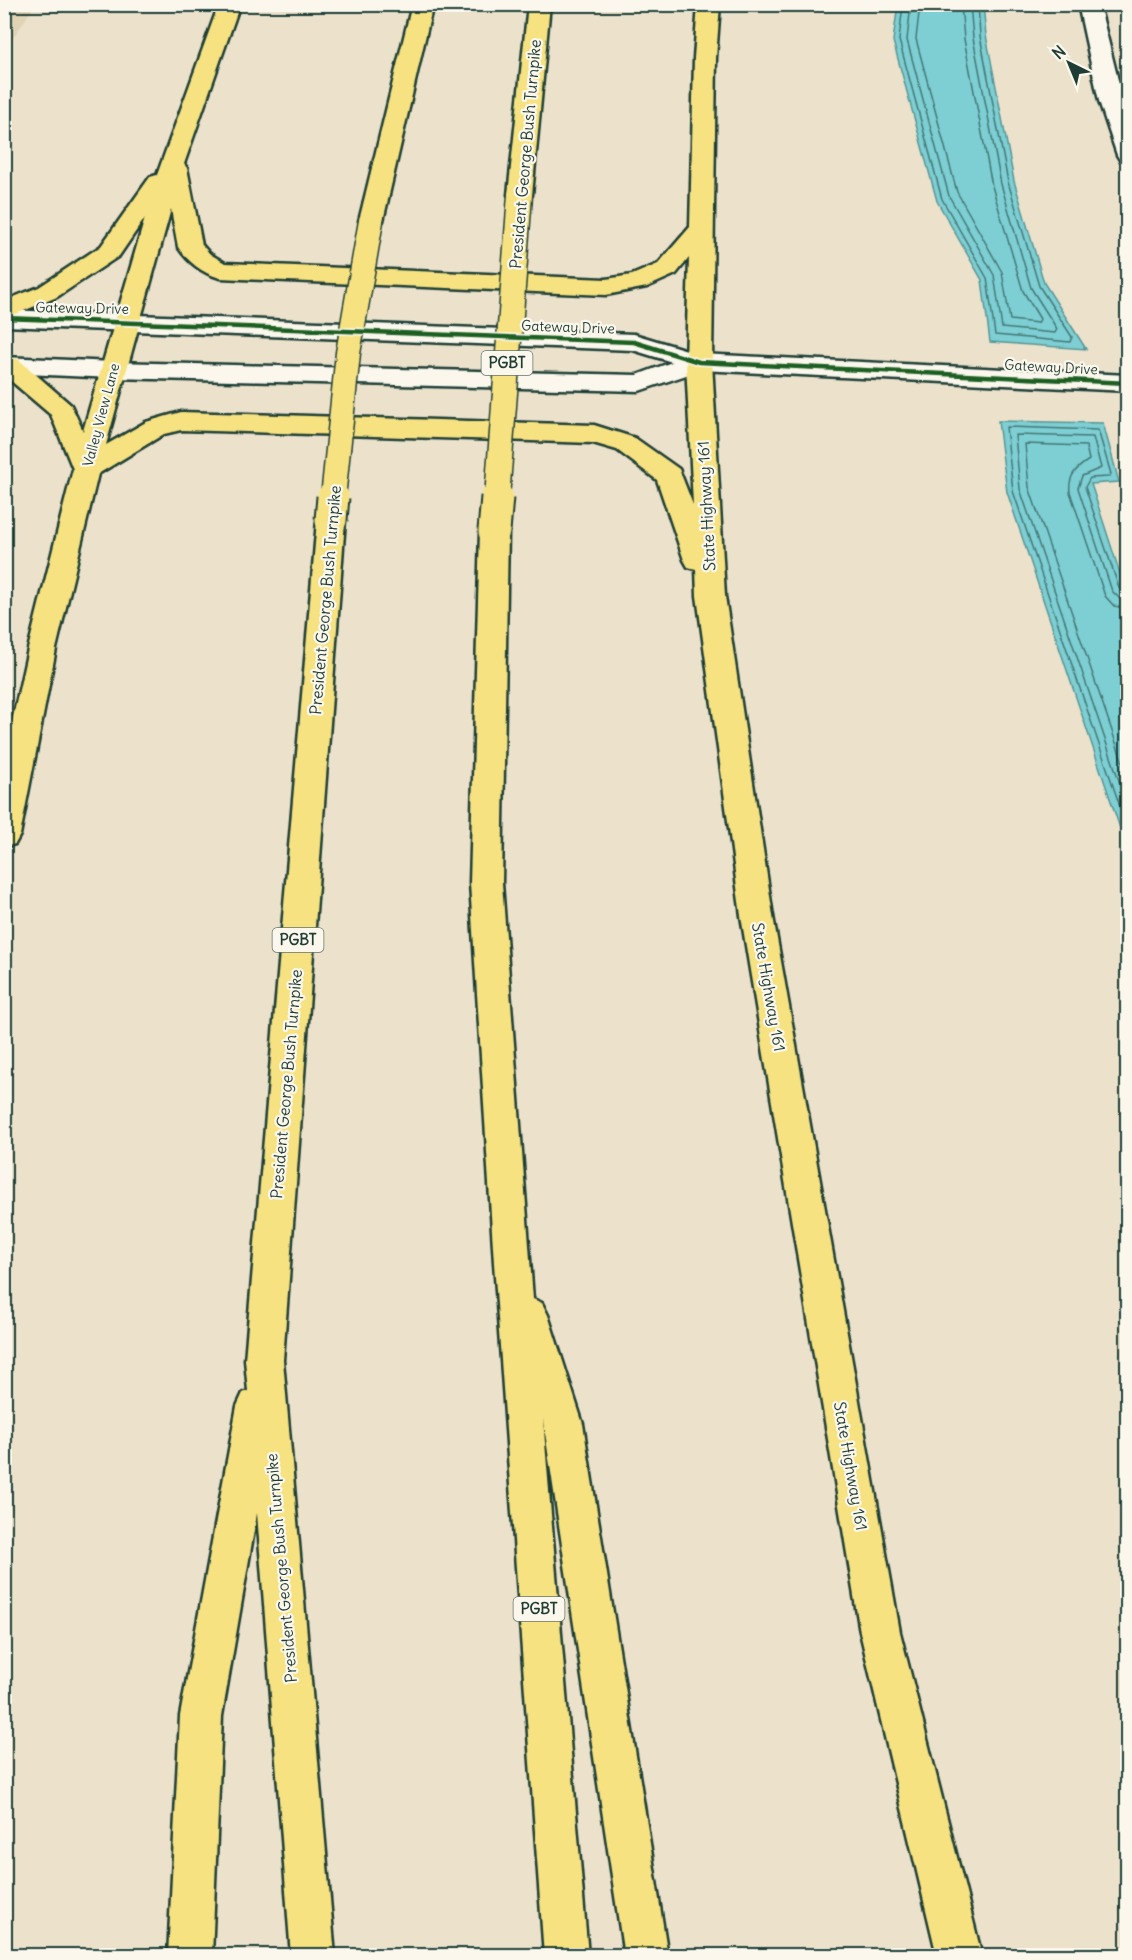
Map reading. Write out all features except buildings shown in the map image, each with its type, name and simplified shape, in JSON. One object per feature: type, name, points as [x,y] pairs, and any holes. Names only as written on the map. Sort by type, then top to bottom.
[{"type":"main road","name":"Valley View Lane","points":[[5,827],[42,649],[113,370],[173,160],[230,4]]},
{"type":"main road","name":"President George Bush Turnpike","points":[[313,1956],[264,1360],[331,520],[348,353],[371,221],[423,4]]},
{"type":"main road","name":"President George Bush Turnpike","points":[[539,4],[520,195],[494,531],[486,883],[512,1263],[566,1956]]},
{"type":"main road","name":"State Highway 161","points":[[709,4],[705,58],[699,362],[711,596],[757,916],[880,1632],[960,1956]]},
{"type":"main road","points":[[173,160],[190,247],[201,259],[220,270],[606,287],[638,282],[667,269],[703,226]]},
{"type":"main road","points":[[4,311],[48,292],[110,251],[173,160]]},
{"type":"main road","points":[[7,365],[62,411],[86,469],[155,428],[181,421],[594,434],[626,444],[669,475],[711,596]]},
{"type":"main road","points":[[512,1263],[564,1424],[646,1956]]},
{"type":"main road","points":[[190,1956],[201,1716],[264,1360]]},
{"type":"street","points":[[1088,4],[1110,101],[1128,155]]},
{"type":"street","name":"Gateway Drive","points":[[4,318],[634,342],[699,362],[1128,383]]},
{"type":"street","name":"Gateway Drive","points":[[7,365],[113,370],[639,383],[699,362]]},
{"type":"shaded area","points":[[4,5],[35,5],[5,50]]},
{"type":"water","points":[[898,4],[983,5],[986,35],[1014,181],[1044,283],[1086,349],[990,342],[982,280],[937,201],[893,41]]},
{"type":"water","points":[[998,421],[1103,423],[1119,482],[1091,484],[1127,595],[1127,849],[1007,492]]},
{"type":"cycle path","points":[[4,318],[634,342],[699,362],[1128,383]]}]
